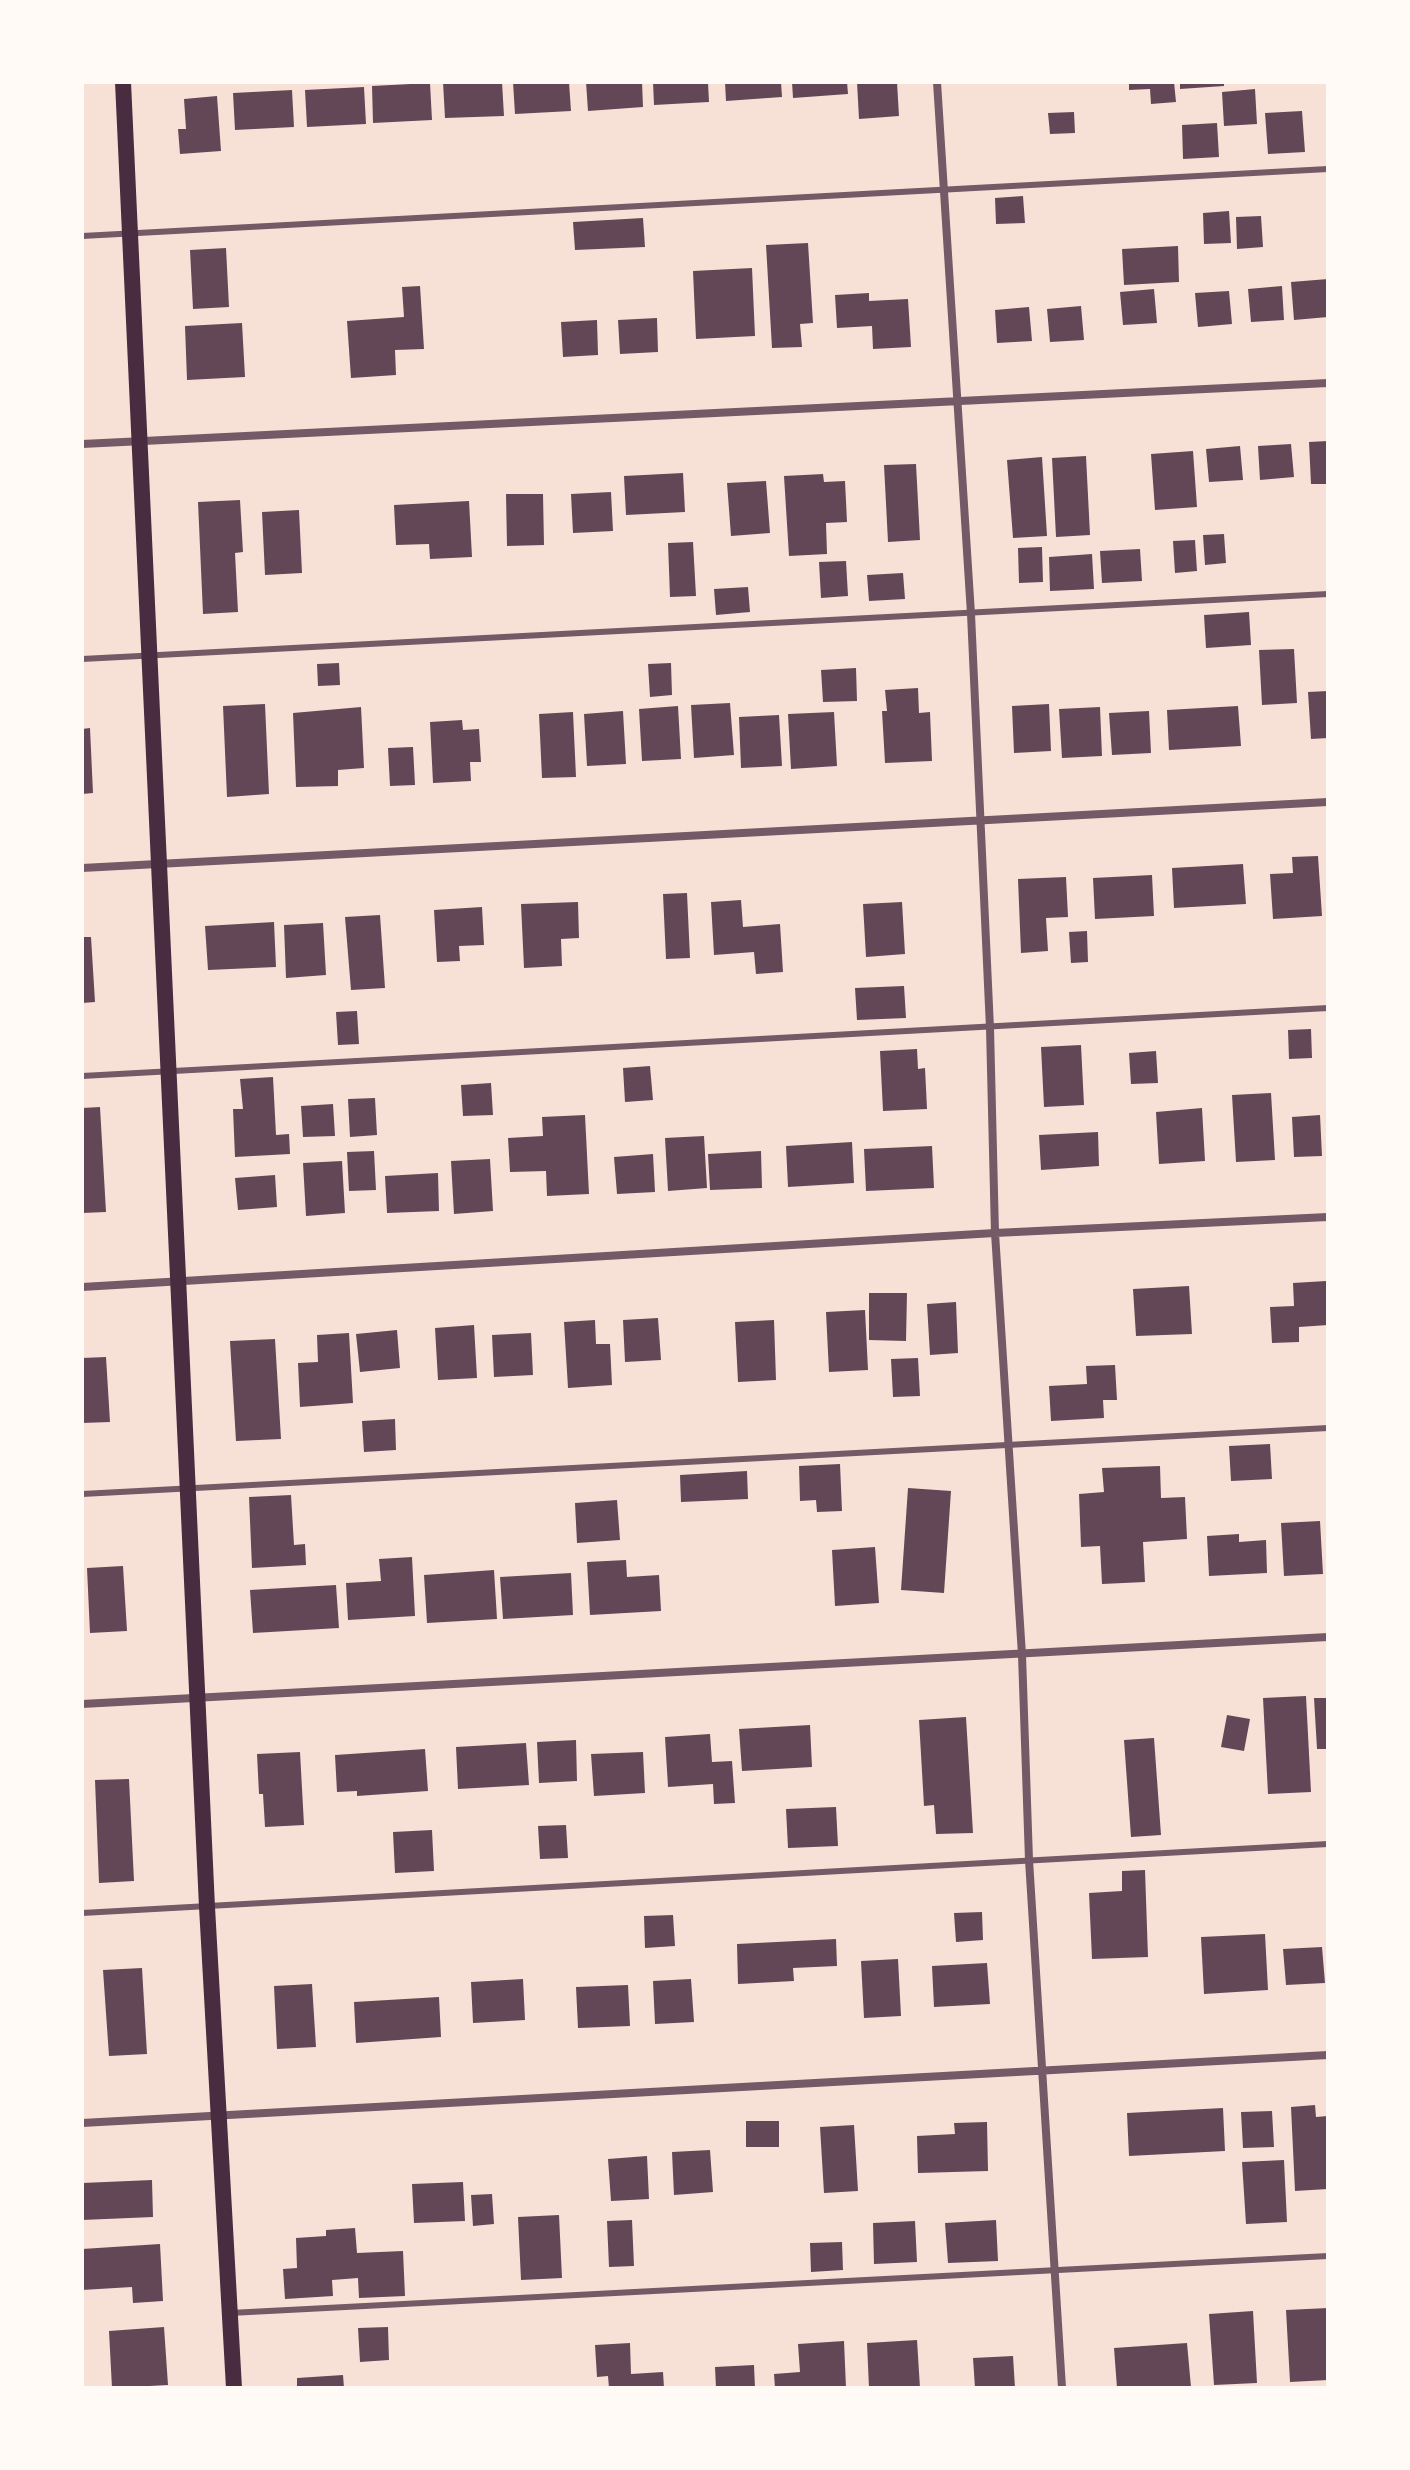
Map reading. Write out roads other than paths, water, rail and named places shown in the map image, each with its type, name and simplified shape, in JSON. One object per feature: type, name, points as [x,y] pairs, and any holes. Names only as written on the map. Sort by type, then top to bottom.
[{"type":"main road","points":[[123,82],[207,1907],[234,2388]]},
{"type":"street","points":[[937,82],[971,614],[990,1028],[995,1233],[1010,1445],[1029,1860],[1062,2388]]},
{"type":"street","points":[[82,444],[1328,383]]},
{"type":"street","points":[[82,868],[1328,802]]},
{"type":"street","points":[[82,1287],[995,1233],[1328,1217]]},
{"type":"street","points":[[82,1704],[1328,1637]]},
{"type":"street","points":[[82,2123],[1328,2055]]},
{"type":"lane","points":[[82,236],[1328,169]]},
{"type":"lane","points":[[82,659],[1328,594]]},
{"type":"lane","points":[[82,1076],[1328,1008]]},
{"type":"lane","points":[[82,1494],[1328,1428]]},
{"type":"lane","points":[[82,1913],[1328,1844]]},
{"type":"lane","points":[[230,2313],[1328,2256]]}]
